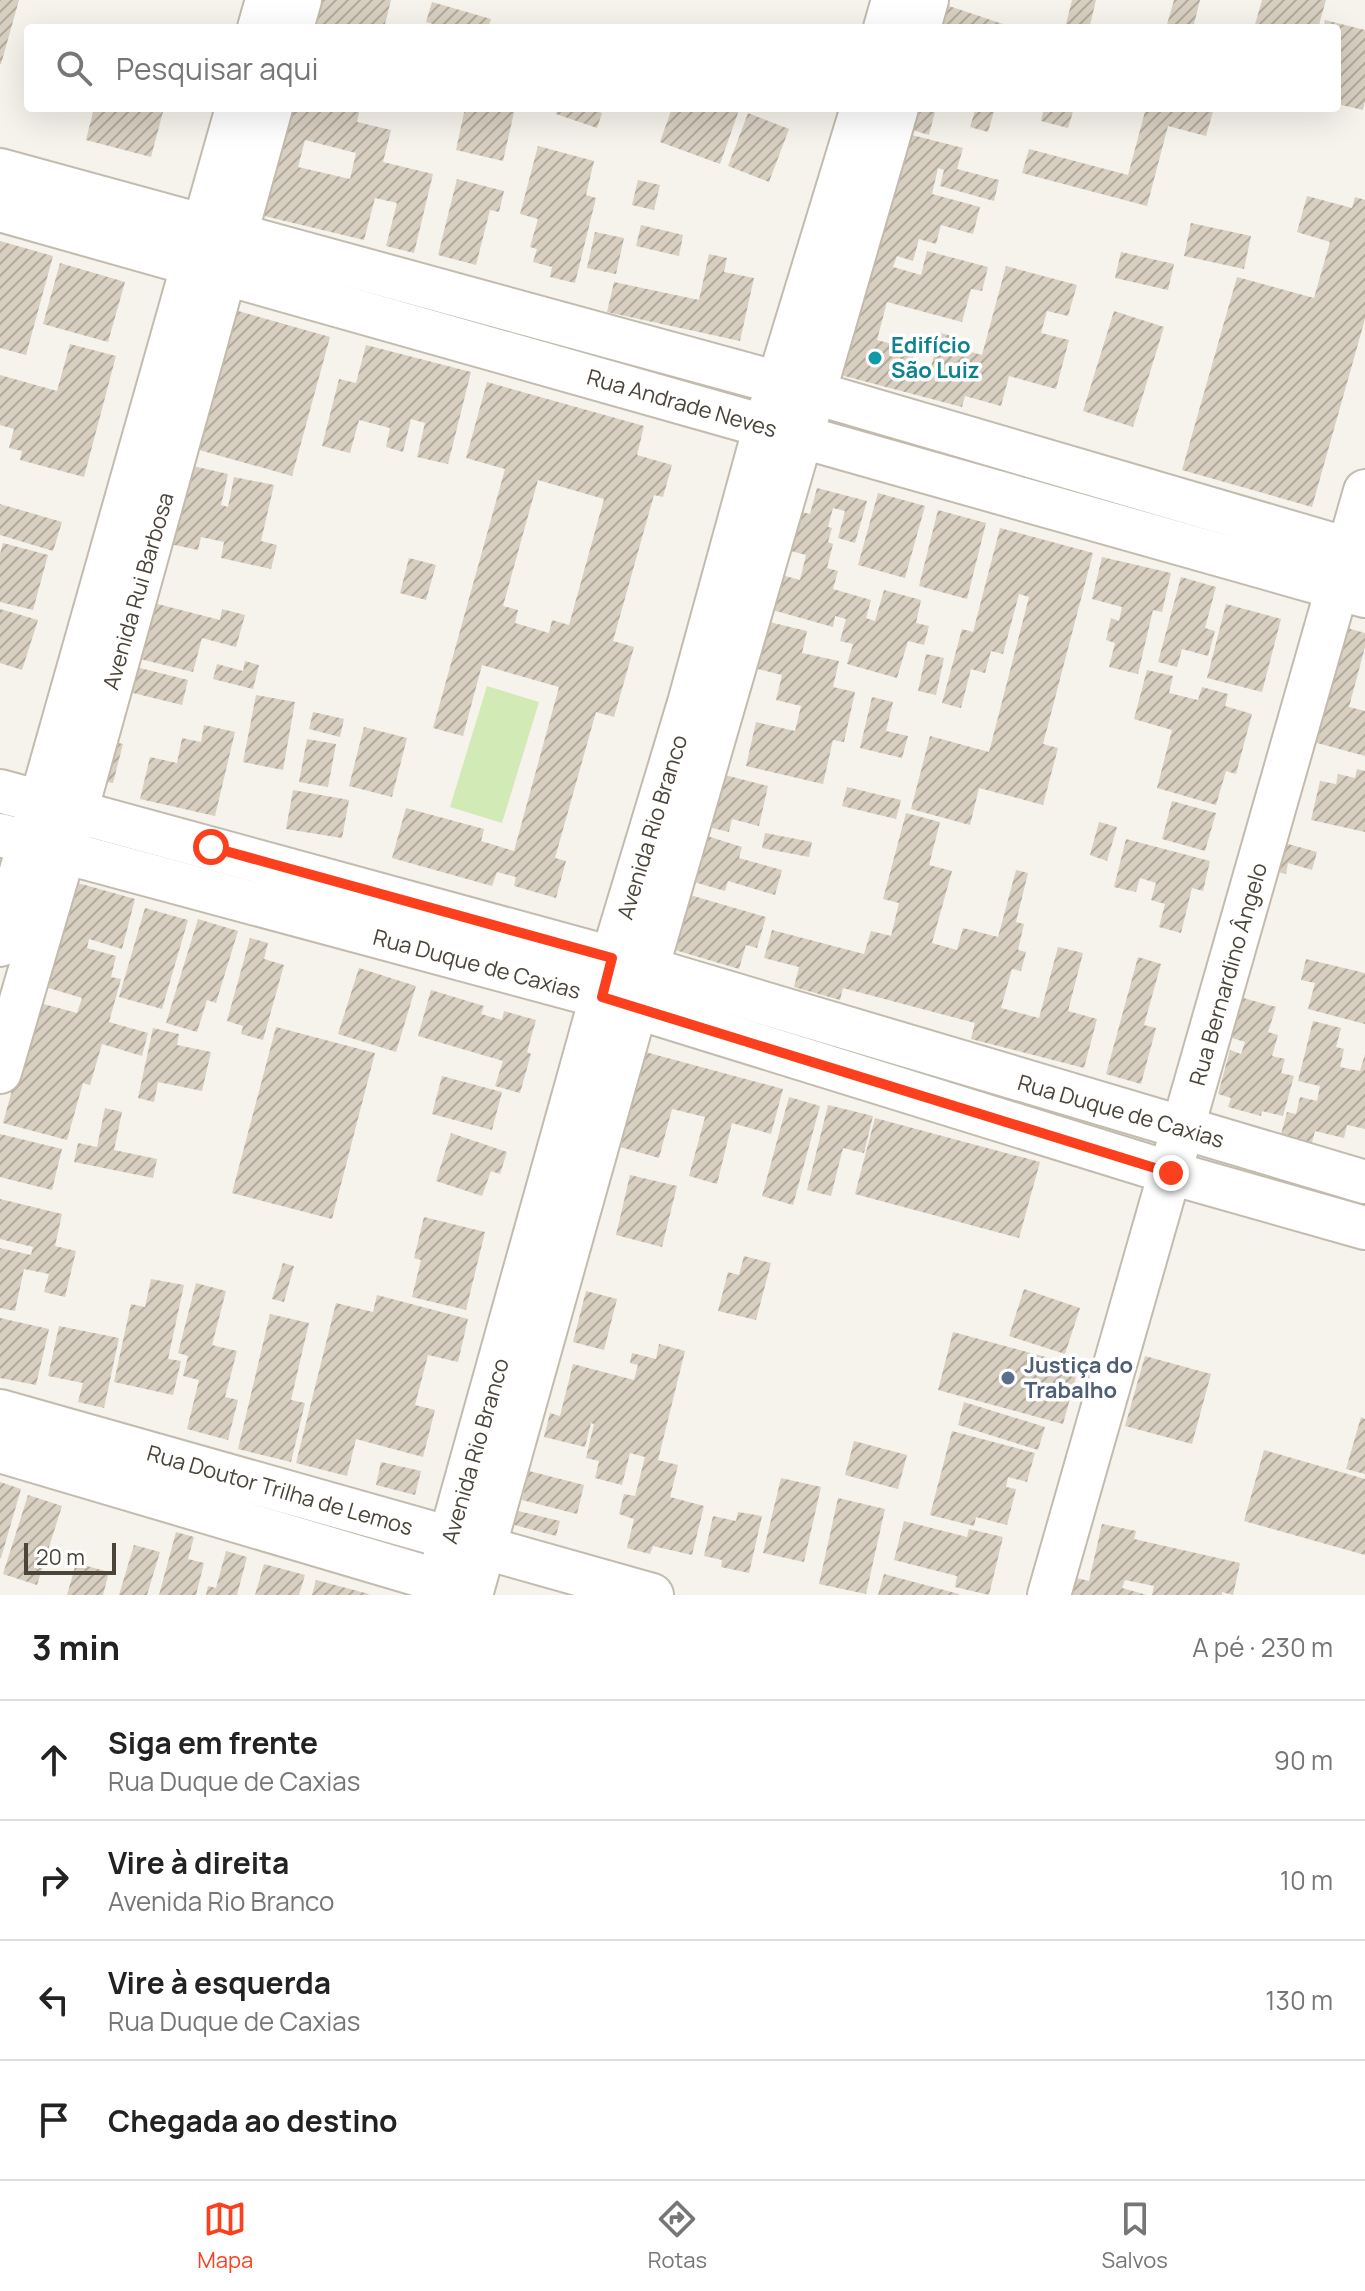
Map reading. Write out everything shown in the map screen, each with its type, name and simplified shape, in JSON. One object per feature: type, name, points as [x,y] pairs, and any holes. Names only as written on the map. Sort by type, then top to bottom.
[{"type":"street","points":[[260,24],[267,0]]},
{"type":"street","points":[[293,24],[300,0]]},
{"type":"street","points":[[886,24],[893,0]]},
{"type":"street","points":[[920,24],[927,0]]},
{"type":"street","name":"Avenida Rui Barbosa","points":[[215,250],[236,112]]},
{"type":"street","name":"Avenida Rui Barbosa","points":[[0,945],[32,844],[59,807],[215,250],[269,112]]},
{"type":"street","name":"Avenida Rio Branco","points":[[461,1591],[467,1542],[624,983],[876,120]]},
{"type":"street","name":"Rua Andrade Neves","points":[[0,170],[215,250],[783,432],[945,477],[1354,572]]},
{"type":"street","name":"Rua Andrade Neves","points":[[0,210],[215,250],[797,388],[953,433],[1354,572]]},
{"type":"street","points":[[945,477],[953,433]]},
{"type":"street","name":"Rua Bernardino Ângelo","points":[[1049,1595],[1171,1173],[1354,572],[1365,491]]},
{"type":"street","name":"Rua Duque de Caxias","points":[[0,791],[211,847],[458,937],[624,983],[934,1055],[1365,1182]]},
{"type":"street","name":"Avenida Rui Barbosa","points":[[0,1072],[32,844]]},
{"type":"street","name":"Rua Duque de Caxias","points":[[32,844],[199,889],[458,937]]},
{"type":"street","points":[[199,889],[211,847]]},
{"type":"street","name":"Rua Duque de Caxias","points":[[624,983],[923,1096],[1171,1173],[1365,1228]]},
{"type":"street","points":[[923,1096],[934,1055]]},
{"type":"street","points":[[1304,1211],[1316,1168]]},
{"type":"street","name":"Rua Doutor Trilha de Lemos","points":[[15,1436],[311,1499],[652,1595]]},
{"type":"street","name":"Rua Doutor Trilha de Lemos","points":[[15,1436],[297,1539],[461,1591]]},
{"type":"street","points":[[297,1539],[311,1499]]},
{"type":"green space","points":[[487,686],[539,702],[502,823],[450,807]]},
{"type":"building","points":[[0,0],[19,0],[1,64],[0,64]]},
{"type":"building","points":[[322,0],[391,0],[385,24],[316,24]]},
{"type":"building","points":[[1072,0],[1096,0],[1090,24],[1066,24]]},
{"type":"building","points":[[1174,0],[1200,0],[1194,24],[1167,24]]},
{"type":"building","points":[[1262,0],[1326,0],[1319,24],[1255,24]]},
{"type":"building","points":[[934,1],[1003,24],[926,24]]},
{"type":"building","points":[[432,2],[491,19],[489,24],[426,22]]},
{"type":"building","points":[[1341,24],[1365,30],[1363,110],[1341,105]]},
{"type":"building","points":[[93,112],[163,112],[151,157],[86,140]]},
{"type":"building","points":[[285,112],[359,112],[357,122],[391,130],[383,162],[433,174],[414,253],[386,246],[397,203],[375,198],[364,240],[260,215]],"holes":[[[305,140],[356,153],[350,179],[298,167]]]},
{"type":"building","points":[[464,112],[514,112],[503,161],[456,150]]},
{"type":"building","points":[[557,112],[602,113],[597,128]]},
{"type":"building","points":[[671,112],[738,112],[720,164],[660,142]]},
{"type":"building","points":[[913,112],[935,112],[929,135],[909,129]]},
{"type":"building","points":[[975,112],[994,112],[988,132],[970,127]]},
{"type":"building","points":[[1043,112],[1073,112],[1068,128],[1041,121]]},
{"type":"building","points":[[1145,112],[1213,112],[1206,136],[1168,126],[1147,206],[1022,173],[1029,149],[1128,175]]},
{"type":"building","points":[[748,113],[789,129],[769,182],[728,166]]},
{"type":"building","points":[[908,134],[963,148],[957,169],[999,180],[994,201],[940,186],[944,170],[938,168],[932,194],[980,207],[973,234],[941,225],[936,244],[919,239],[913,261],[897,256],[893,267],[921,275],[927,251],[988,267],[982,291],[971,289],[962,322],[887,302],[877,340],[915,350],[911,366],[930,371],[940,333],[957,337],[954,347],[982,355],[1006,266],[1077,285],[1068,316],[1047,311],[1041,333],[1069,340],[1056,389],[1009,376],[1001,406],[965,396],[962,407],[833,373],[840,345],[851,348]]},
{"type":"building","points":[[538,146],[594,161],[586,195],[596,198],[575,283],[550,277],[552,267],[533,262],[537,249],[530,247],[538,219],[520,214]]},
{"type":"building","points":[[457,179],[504,191],[499,212],[490,210],[476,265],[438,255]]},
{"type":"building","points":[[638,180],[660,185],[654,210],[632,205]]},
{"type":"building","points":[[1307,196],[1352,208],[1355,197],[1365,200],[1365,319],[1312,507],[1182,470],[1237,277],[1314,298],[1330,242],[1297,232]]},
{"type":"building","points":[[1191,223],[1251,236],[1244,269],[1184,256]]},
{"type":"building","points":[[641,225],[683,235],[679,256],[636,246]]},
{"type":"building","points":[[595,232],[624,238],[616,274],[587,268]]},
{"type":"building","points":[[0,241],[53,256],[26,355],[0,348]]},
{"type":"building","points":[[1121,252],[1174,264],[1168,290],[1115,278]]},
{"type":"building","points":[[709,254],[727,258],[724,272],[754,278],[740,341],[607,312],[614,282],[699,300]]},
{"type":"building","points":[[60,263],[125,282],[108,342],[43,324]]},
{"type":"building","points":[[231,309],[330,337],[292,476],[192,448]]},
{"type":"building","points":[[1114,311],[1164,327],[1133,427],[1083,411]]},
{"type":"building","points":[[70,344],[116,356],[84,477],[20,460],[22,451],[9,448],[14,429],[0,425],[0,375],[57,391]]},
{"type":"building","points":[[366,345],[471,372],[448,464],[417,457],[425,423],[411,419],[403,452],[386,447],[390,428],[359,420],[350,453],[322,446],[339,379],[356,383]]},
{"type":"building","points":[[487,382],[644,426],[637,455],[672,465],[663,497],[654,495],[613,641],[634,647],[614,717],[596,712],[555,858],[566,861],[556,898],[514,886],[516,877],[497,872],[492,886],[392,858],[406,808],[484,829],[481,841],[514,851],[559,687],[482,665],[463,736],[433,728],[505,469],[466,458]],"holes":[[[538,480],[604,499],[569,625],[552,620],[549,633],[515,623],[518,610],[503,606]]]},
{"type":"building","points":[[193,466],[228,474],[221,505],[228,507],[234,477],[274,485],[261,541],[277,545],[271,569],[221,558],[224,542],[201,537],[198,550],[165,543],[177,484],[189,486]]},
{"type":"building","points":[[817,488],[867,501],[855,543],[838,538],[845,511],[833,508],[828,542],[833,544],[827,568],[838,571],[833,589],[871,600],[866,618],[875,621],[884,590],[921,600],[916,623],[929,626],[924,645],[908,641],[897,678],[847,664],[853,644],[840,641],[846,619],[835,616],[833,627],[769,609],[778,574],[800,580],[806,555],[787,550],[798,511],[810,514]]},
{"type":"building","points":[[878,493],[925,506],[905,578],[858,565]]},
{"type":"building","points":[[0,504],[62,522],[53,551],[0,535]]},
{"type":"building","points":[[938,510],[986,523],[967,599],[919,586]]},
{"type":"building","points":[[1000,528],[1093,553],[1043,744],[1058,748],[1043,805],[979,788],[970,825],[911,809],[930,736],[989,752],[1029,597],[1019,594],[1003,654],[991,651],[985,673],[971,669],[961,708],[942,703],[962,629],[973,632]]},
{"type":"building","points":[[3,543],[48,555],[33,610],[0,602],[0,554]]},
{"type":"building","points":[[1102,557],[1171,573],[1162,612],[1153,610],[1138,674],[1109,667],[1115,643],[1106,640],[1111,618],[1119,621],[1122,607],[1092,599]]},
{"type":"building","points":[[409,558],[436,565],[426,600],[400,593]]},
{"type":"building","points":[[1181,577],[1216,587],[1205,628],[1215,631],[1208,656],[1182,649],[1177,667],[1158,662]]},
{"type":"building","points":[[146,601],[220,620],[222,609],[245,615],[236,647],[202,638],[193,672],[132,657]]},
{"type":"building","points":[[1226,604],[1281,619],[1262,692],[1207,678]]},
{"type":"building","points":[[0,609],[38,620],[22,670],[0,663]]},
{"type":"building","points":[[765,621],[807,631],[802,653],[839,661],[833,687],[855,692],[844,742],[833,740],[823,784],[746,766],[756,722],[795,731],[801,706],[776,700],[782,675],[754,668]]},
{"type":"building","points":[[1336,625],[1365,633],[1365,647],[1349,707],[1365,711],[1365,756],[1306,740]]},
{"type":"building","points":[[926,654],[944,658],[936,695],[918,691]]},
{"type":"building","points":[[245,661],[259,665],[253,689],[213,679],[217,664],[243,671]]},
{"type":"building","points":[[132,666],[188,680],[182,705],[125,691]]},
{"type":"building","points":[[1147,670],[1173,676],[1169,693],[1198,700],[1202,687],[1228,694],[1225,706],[1252,714],[1236,774],[1226,771],[1216,805],[1157,788],[1172,730],[1134,719]]},
{"type":"building","points":[[256,695],[295,702],[283,770],[243,762]]},
{"type":"building","points":[[872,697],[893,702],[886,731],[908,736],[902,758],[860,748]]},
{"type":"building","points":[[313,712],[344,719],[340,737],[309,729]]},
{"type":"building","points":[[204,725],[235,732],[215,816],[140,799],[150,757],[177,763],[182,738],[201,742]]},
{"type":"building","points":[[364,727],[407,738],[392,797],[349,786]]},
{"type":"building","points":[[307,739],[336,744],[328,787],[299,782]]},
{"type":"building","points":[[107,740],[123,744],[113,783],[97,780]]},
{"type":"building","points":[[1357,769],[1365,771],[1365,832],[1311,820],[1320,781],[1336,784],[1338,774],[1355,778]]},
{"type":"building","points":[[717,773],[768,786],[759,826],[732,819],[729,832],[704,826]]},
{"type":"building","points":[[847,787],[901,800],[896,819],[842,806]]},
{"type":"building","points":[[293,790],[349,800],[342,838],[286,829]]},
{"type":"building","points":[[1172,801],[1216,813],[1205,851],[1162,839]]},
{"type":"building","points":[[906,813],[940,822],[929,865],[952,871],[932,943],[957,950],[963,928],[998,937],[1016,870],[1028,873],[1016,922],[1024,924],[1018,950],[1026,952],[1021,971],[1012,969],[1001,1008],[1039,1018],[1058,947],[1083,953],[1068,1011],[1097,1019],[1084,1068],[971,1039],[975,1023],[843,988],[840,1000],[794,987],[799,967],[764,958],[772,930],[864,954],[871,931],[891,936],[899,903],[883,899]]},
{"type":"building","points":[[1099,822],[1117,827],[1107,861],[1090,855]]},
{"type":"building","points":[[765,833],[812,842],[809,857],[762,848]]},
{"type":"building","points":[[707,836],[742,847],[739,858],[782,870],[775,895],[728,881],[725,891],[694,882]]},
{"type":"building","points":[[1126,839],[1210,861],[1203,891],[1192,888],[1181,933],[1159,927],[1165,904],[1151,900],[1156,883],[1140,878],[1136,892],[1114,887]]},
{"type":"building","points":[[1281,842],[1317,852],[1312,870],[1288,863],[1286,874],[1273,871]]},
{"type":"building","points":[[71,881],[135,899],[122,949],[89,939],[87,948],[116,956],[111,977],[121,979],[109,1022],[148,1033],[142,1056],[102,1044],[90,1085],[83,1083],[67,1140],[3,1123],[36,1002],[77,1013],[82,998],[42,986]]},
{"type":"building","points":[[690,895],[766,917],[757,948],[746,945],[739,969],[675,950]]},
{"type":"building","points":[[145,908],[188,920],[162,1009],[119,997]]},
{"type":"building","points":[[198,919],[238,931],[216,1003],[207,1000],[197,1032],[166,1023]]},
{"type":"building","points":[[250,938],[268,943],[264,959],[284,965],[263,1040],[241,1034],[243,1026],[227,1021]]},
{"type":"building","points":[[1138,957],[1161,964],[1144,1025],[1156,1028],[1141,1084],[1106,1074]]},
{"type":"building","points":[[1306,959],[1365,973],[1365,1024],[1308,1009],[1315,983],[1301,980]]},
{"type":"building","points":[[359,968],[416,986],[396,1052],[338,1034]]},
{"type":"building","points":[[431,990],[484,1006],[481,1014],[502,1020],[504,1011],[536,1020],[520,1093],[495,1086],[503,1061],[418,1036]]},
{"type":"building","points":[[1240,997],[1276,1007],[1268,1032],[1278,1035],[1272,1056],[1285,1059],[1281,1073],[1294,1076],[1283,1116],[1262,1111],[1261,1116],[1228,1107],[1231,1098],[1218,1094],[1230,1050],[1241,1054],[1245,1042],[1229,1037]]},
{"type":"building","points":[[1313,1021],[1341,1028],[1336,1047],[1344,1049],[1340,1067],[1360,1071],[1365,1054],[1365,1129],[1347,1125],[1344,1138],[1315,1131],[1311,1146],[1280,1138],[1287,1112],[1296,1114],[1300,1097],[1317,1101],[1320,1086],[1298,1081]]},
{"type":"building","points":[[276,1027],[375,1053],[332,1219],[232,1193]]},
{"type":"building","points":[[153,1028],[179,1034],[177,1045],[211,1052],[202,1091],[158,1082],[154,1102],[138,1098]]},
{"type":"building","points":[[638,1050],[783,1089],[771,1134],[732,1123],[717,1184],[689,1176],[705,1117],[672,1109],[659,1158],[613,1145]]},
{"type":"building","points":[[442,1076],[502,1092],[492,1130],[432,1114]]},
{"type":"building","points":[[789,1097],[820,1106],[793,1205],[762,1196]]},
{"type":"building","points":[[828,1105],[873,1116],[864,1153],[843,1148],[831,1196],[807,1190]]},
{"type":"building","points":[[105,1108],[122,1112],[114,1150],[157,1159],[153,1178],[74,1162],[78,1143],[97,1147]]},
{"type":"building","points":[[875,1118],[1040,1162],[1019,1238],[855,1194]]},
{"type":"building","points":[[451,1133],[507,1152],[500,1174],[491,1171],[482,1196],[436,1181]]},
{"type":"building","points":[[0,1134],[62,1149],[52,1190],[0,1177]]},
{"type":"building","points":[[630,1175],[677,1186],[662,1247],[616,1235]]},
{"type":"building","points":[[0,1199],[62,1214],[55,1246],[76,1251],[65,1297],[44,1292],[49,1274],[24,1269],[15,1311],[0,1308],[0,1248],[31,1255],[33,1247],[0,1239]]},
{"type":"building","points":[[424,1217],[485,1232],[466,1310],[412,1297],[421,1260],[414,1258]]},
{"type":"building","points":[[744,1256],[771,1263],[756,1320],[718,1311],[728,1272],[739,1275]]},
{"type":"building","points":[[283,1263],[294,1266],[284,1302],[272,1299]]},
{"type":"building","points":[[151,1279],[184,1285],[168,1359],[181,1361],[173,1395],[114,1382],[131,1304],[145,1307]]},
{"type":"building","points":[[196,1283],[226,1291],[212,1345],[237,1351],[225,1397],[238,1400],[228,1440],[187,1429],[199,1380],[183,1376],[188,1356],[178,1353]]},
{"type":"building","points":[[1024,1289],[1080,1308],[1065,1354],[1009,1336]]},
{"type":"building","points":[[586,1291],[617,1299],[604,1350],[573,1342]]},
{"type":"building","points":[[377,1295],[468,1319],[458,1362],[428,1355],[415,1405],[435,1410],[423,1457],[356,1439],[347,1476],[296,1463],[336,1303],[373,1312]]},
{"type":"building","points":[[270,1314],[309,1323],[291,1400],[305,1403],[291,1462],[238,1449]]},
{"type":"building","points":[[0,1318],[49,1329],[36,1385],[0,1378]]},
{"type":"building","points":[[59,1326],[119,1338],[104,1408],[78,1402],[83,1383],[48,1376]]},
{"type":"building","name":"Justiça do Trabalho","points":[[953,1332],[1079,1366],[1063,1424],[938,1390]]},
{"type":"building","points":[[659,1344],[685,1351],[658,1460],[678,1465],[670,1497],[704,1506],[692,1555],[653,1546],[650,1554],[627,1548],[634,1519],[619,1514],[624,1494],[635,1496],[645,1457],[630,1453],[622,1485],[595,1478],[599,1461],[586,1458],[594,1424],[591,1423],[585,1447],[544,1437],[550,1413],[560,1416],[573,1364],[634,1380],[638,1365],[630,1363],[632,1353],[656,1359]]},
{"type":"building","points":[[1145,1356],[1211,1374],[1192,1444],[1125,1426]]},
{"type":"building","points":[[964,1402],[1045,1427],[1038,1450],[958,1425]]},
{"type":"building","points":[[1361,1417],[1365,1419],[1365,1474],[1346,1469]]},
{"type":"building","points":[[952,1431],[1035,1453],[1027,1482],[1008,1477],[1006,1487],[1016,1489],[1007,1525],[976,1517],[974,1526],[930,1515]]},
{"type":"building","points":[[854,1441],[907,1455],[898,1489],[845,1475]]},
{"type":"building","points":[[1264,1450],[1365,1479],[1365,1555],[1244,1521]]},
{"type":"building","points":[[381,1462],[421,1471],[415,1495],[376,1485]]},
{"type":"building","points":[[529,1471],[584,1485],[577,1514],[522,1500]]},
{"type":"building","points":[[781,1478],[821,1487],[804,1562],[763,1553]]},
{"type":"building","points":[[0,1482],[21,1489],[1,1558],[0,1558]]},
{"type":"building","points":[[28,1495],[62,1506],[37,1585],[3,1574]]},
{"type":"building","points":[[838,1498],[885,1509],[866,1594],[819,1584]]},
{"type":"building","points":[[510,1509],[560,1521],[556,1536],[507,1523]]},
{"type":"building","points":[[738,1512],[762,1516],[749,1573],[721,1567],[722,1560],[704,1556],[713,1516],[736,1521]]},
{"type":"building","points":[[904,1521],[967,1537],[969,1529],[1003,1537],[989,1595],[955,1587],[957,1576],[894,1560]]},
{"type":"building","points":[[1102,1524],[1136,1531],[1134,1539],[1240,1563],[1233,1595],[1222,1592],[1222,1595],[1152,1595],[1154,1586],[1125,1580],[1122,1588],[1147,1595],[1065,1595],[1060,1574],[1089,1581]]},
{"type":"building","points":[[176,1532],[194,1537],[188,1559],[204,1563],[196,1595],[159,1595]]},
{"type":"building","points":[[134,1545],[160,1552],[147,1595],[119,1595]]},
{"type":"building","points":[[226,1551],[247,1557],[237,1595],[206,1595],[208,1586],[216,1588]]},
{"type":"building","points":[[76,1563],[109,1572],[103,1595],[67,1595]]},
{"type":"building","points":[[264,1564],[305,1575],[299,1595],[255,1595]]},
{"type":"building","points":[[884,1574],[959,1594],[959,1595],[878,1595]]},
{"type":"building","points":[[316,1580],[369,1594],[312,1595]]},
{"type":"place","name":"Edifício São Luiz","points":[[875,358]]},
{"type":"place","name":"Justiça do Trabalho","points":[[1008,1378]]},
{"type":"route","points":[[211,847],[612,958],[602,997],[1171,1173]]}]
